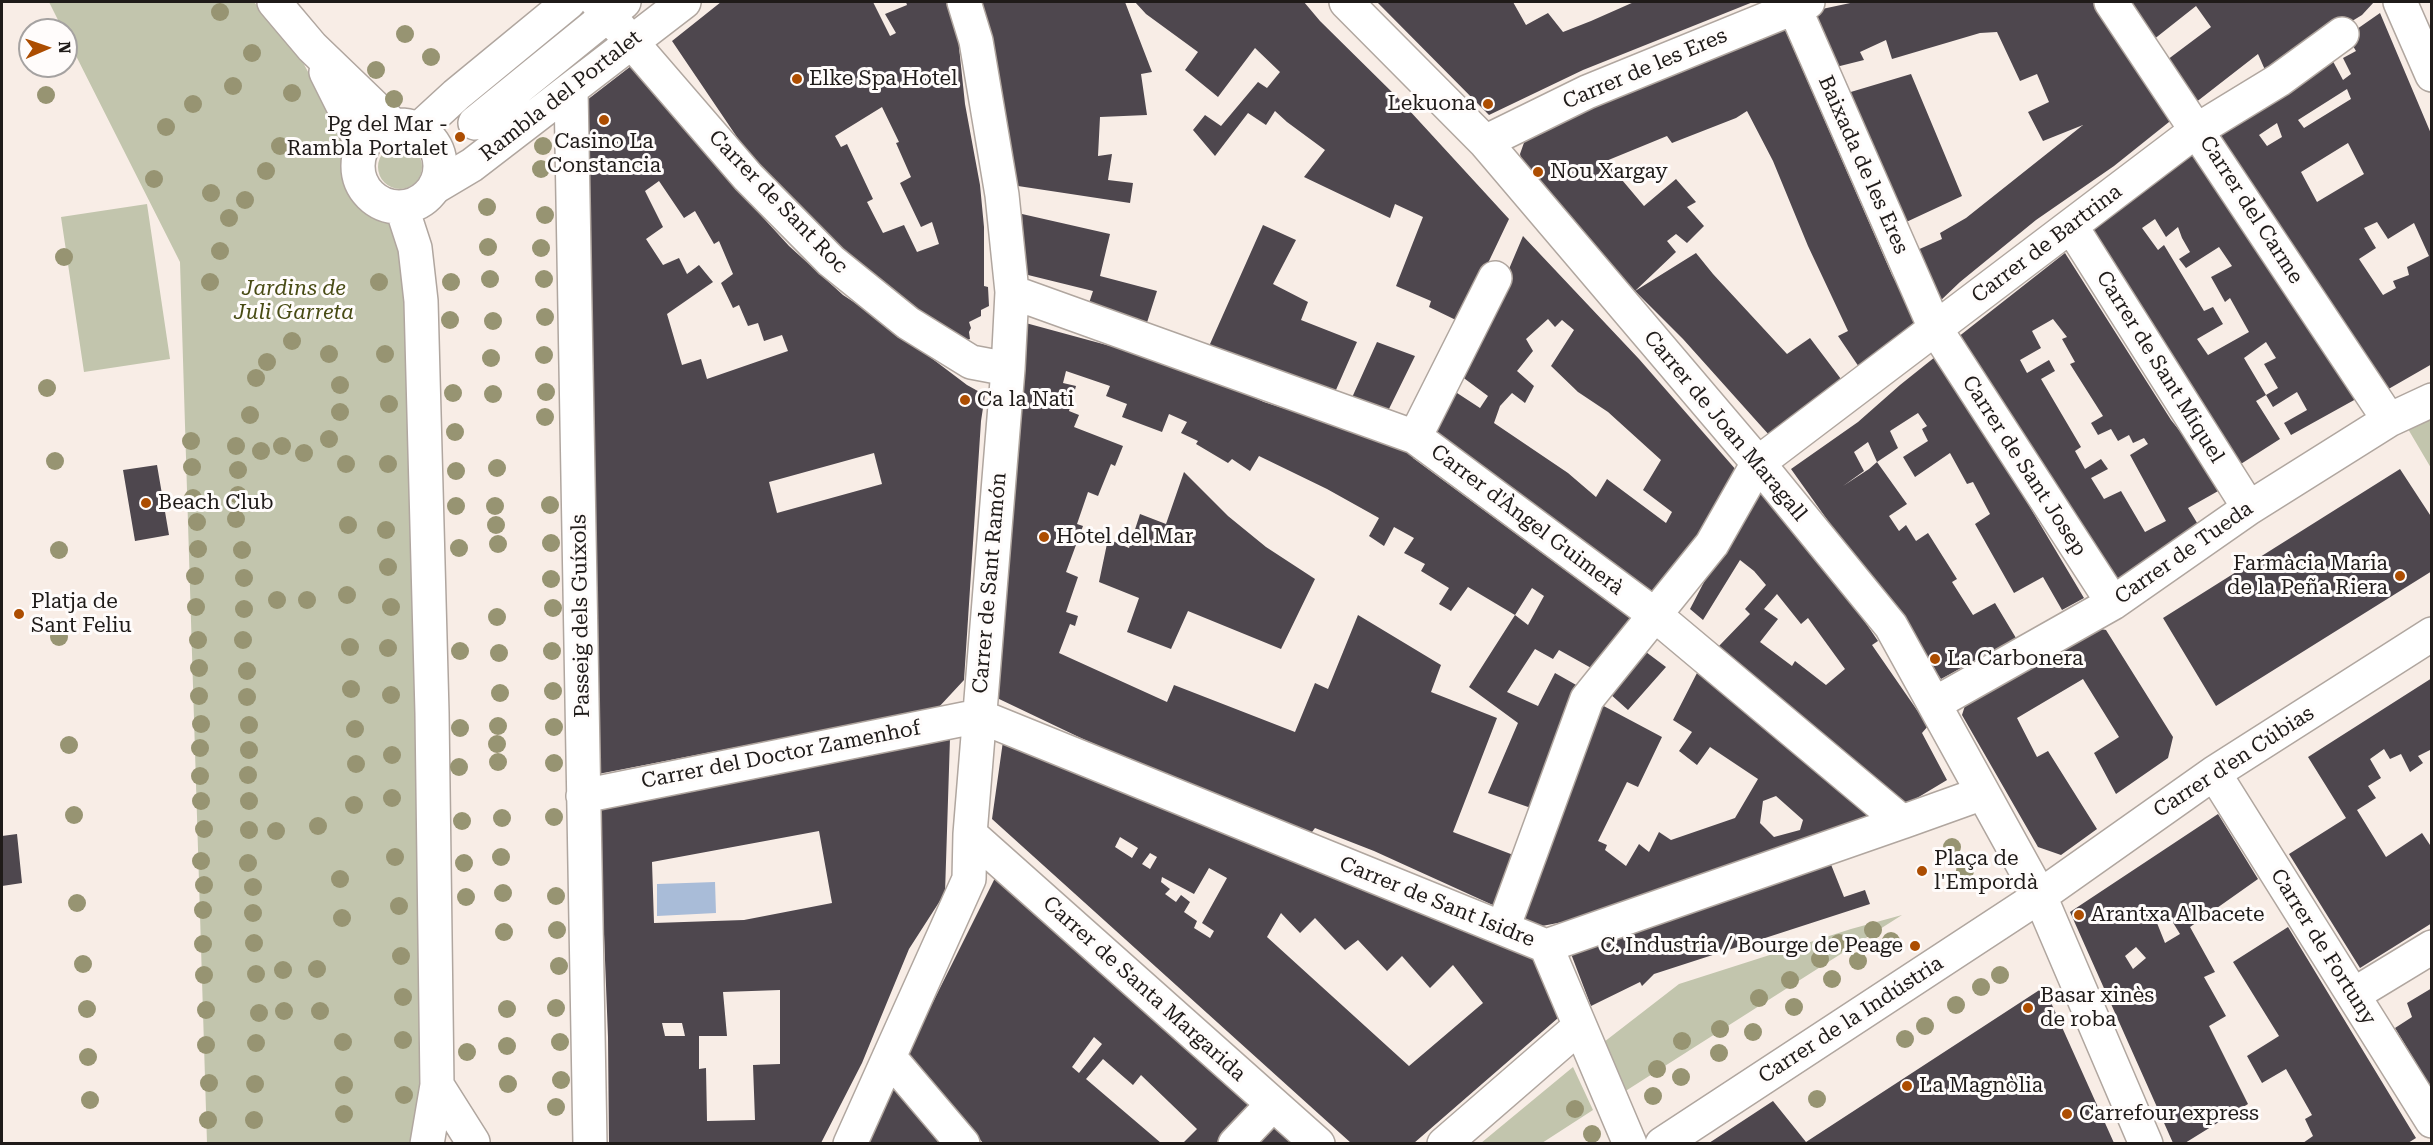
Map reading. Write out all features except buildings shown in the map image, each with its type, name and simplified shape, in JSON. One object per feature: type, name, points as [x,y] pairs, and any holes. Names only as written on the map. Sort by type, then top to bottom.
[{"type":"street","points":[[274,2],[312,47],[406,127],[434,143],[439,155],[440,175],[435,188],[420,202],[402,208],[380,203],[364,189],[358,167],[363,146],[375,132],[406,127],[456,95],[569,2]]},
{"type":"street","name":"Rambla del Portalet","points":[[435,188],[472,165],[488,143],[571,88],[684,2]]},
{"type":"street","name":"Carrer de Sant Ramón","points":[[850,1143],[969,879],[970,834],[1008,369],[1012,292],[1002,195],[976,41],[964,2]]},
{"type":"street","name":"Carrer de Joan Maragall","points":[[1346,2],[1485,142],[1758,463],[1891,626],[2040,896],[2146,1143]]},
{"type":"street","name":"Carrer del Carme","points":[[2111,2],[2389,420]]},
{"type":"street","points":[[2400,2],[2432,75]]},
{"type":"street","name":"Carrer de les Eres","points":[[1485,142],[1587,92],[1798,3]]},
{"type":"street","name":"Baixada de les Eres","points":[[1798,3],[1935,328]]},
{"type":"street","points":[[456,95],[488,143],[609,6]]},
{"type":"street","name":"Carrer de Sant Roc","points":[[609,6],[630,42],[748,177],[831,261],[908,323],[971,362],[1008,369]]},
{"type":"street","name":"Carrer de Bartrina","points":[[1758,463],[2197,130],[2279,80],[2342,34]]},
{"type":"street","points":[[312,47],[363,146]]},
{"type":"street","name":"Passeig dels Guíxols","points":[[571,88],[590,1143]]},
{"type":"street","points":[[402,208],[415,248],[421,301],[432,713],[437,1084],[429,1143],[449,1137],[462,1138],[474,1143]]},
{"type":"street","name":"Carrer de Sant Miquel","points":[[2071,226],[2249,508]]},
{"type":"street","points":[[1416,437],[1495,278]]},
{"type":"street","name":"Carrer d'Àngel Guimerà","points":[[1012,292],[1416,437],[1655,615],[1902,822]]},
{"type":"street","name":"Carrer de Sant Josep","points":[[1935,328],[2113,603]]},
{"type":"street","name":"Carrer de Tueda","points":[[1934,704],[2113,603],[2249,508],[2389,420],[2432,399]]},
{"type":"street","points":[[1503,928],[1587,699],[1712,544],[1758,463]]},
{"type":"street","name":"Carrer d'en Cúbias","points":[[2040,896],[2214,773],[2432,634]]},
{"type":"street","name":"Carrer del Doctor Zamenhof","points":[[583,796],[980,716]]},
{"type":"street","name":"Carrer de Sant Isidre","points":[[980,716],[1546,946],[1902,822]]},
{"type":"street","name":"Carrer de Fortuny","points":[[2214,773],[2432,1121]]},
{"type":"street","points":[[1902,822],[1983,793]]},
{"type":"street","name":"Carrer de Santa Margarida","points":[[970,834],[1318,1143]]},
{"type":"street","name":"Carrer de la Indústria","points":[[1662,1143],[2040,896]]},
{"type":"street","points":[[1546,946],[1630,1143]]},
{"type":"street","points":[[2353,995],[2432,947]]},
{"type":"street","points":[[1443,1143],[1579,1027]]},
{"type":"street","points":[[889,1057],[963,1143]]},
{"type":"street","points":[[437,1084],[474,1143]]},
{"type":"street","points":[[1235,1143],[1273,1104]]},
{"type":"green space","name":"Jardins de Juli Garreta","points":[[49,2],[254,2],[297,51],[346,144],[342,173],[344,185],[352,198],[368,215],[393,224],[407,248],[421,1082],[412,1138],[408,1143],[207,1143],[180,262],[78,60],[78,18],[57,18]]},
{"type":"green space","points":[[400,145],[409,146],[416,151],[421,158],[421,176],[416,183],[409,188],[400,189],[391,188],[384,183],[379,176],[378,167],[379,158],[384,151],[391,146]]},
{"type":"green space","points":[[147,204],[170,359],[84,372],[61,217]]},
{"type":"green space","points":[[2431,416],[2431,468],[2408,429]]},
{"type":"green space","points":[[1902,915],[1624,1092],[1604,1042],[1679,984]]},
{"type":"green space","points":[[1573,1067],[1593,1110],[1542,1143],[1481,1143]]},
{"type":"water","points":[[715,882],[716,913],[657,916],[657,884]]},
{"type":"place","name":"Elke Spa Hotel","points":[[797,79]]},
{"type":"place","name":"Lekuona","points":[[1488,104]]},
{"type":"place","name":"Casino La Constancia","points":[[604,120]]},
{"type":"place","name":"Pg del Mar - Rambla Portalet","points":[[460,137]]},
{"type":"place","name":"Nou Xargay","points":[[1538,172]]},
{"type":"place","name":"Ca la Nati","points":[[965,400]]},
{"type":"place","name":"Beach Club","points":[[146,503]]},
{"type":"place","name":"Hotel del Mar","points":[[1044,537]]},
{"type":"place","name":"Farmàcia Maria de la Peña Riera","points":[[2400,576]]},
{"type":"place","name":"Platja de Sant Feliu","points":[[19,614]]},
{"type":"place","name":"La Carbonera","points":[[1935,659]]},
{"type":"place","name":"Plaça de l'Empordà","points":[[1922,871]]},
{"type":"place","name":"Arantxa Albacete","points":[[2079,915]]},
{"type":"place","name":"C. Industria / Bourge de Peage","points":[[1915,946]]},
{"type":"place","name":"Basar xinès de roba","points":[[2028,1008]]},
{"type":"place","name":"La Magnòlia","points":[[1907,1086]]},
{"type":"place","name":"Carrefour express","points":[[2067,1114]]}]
